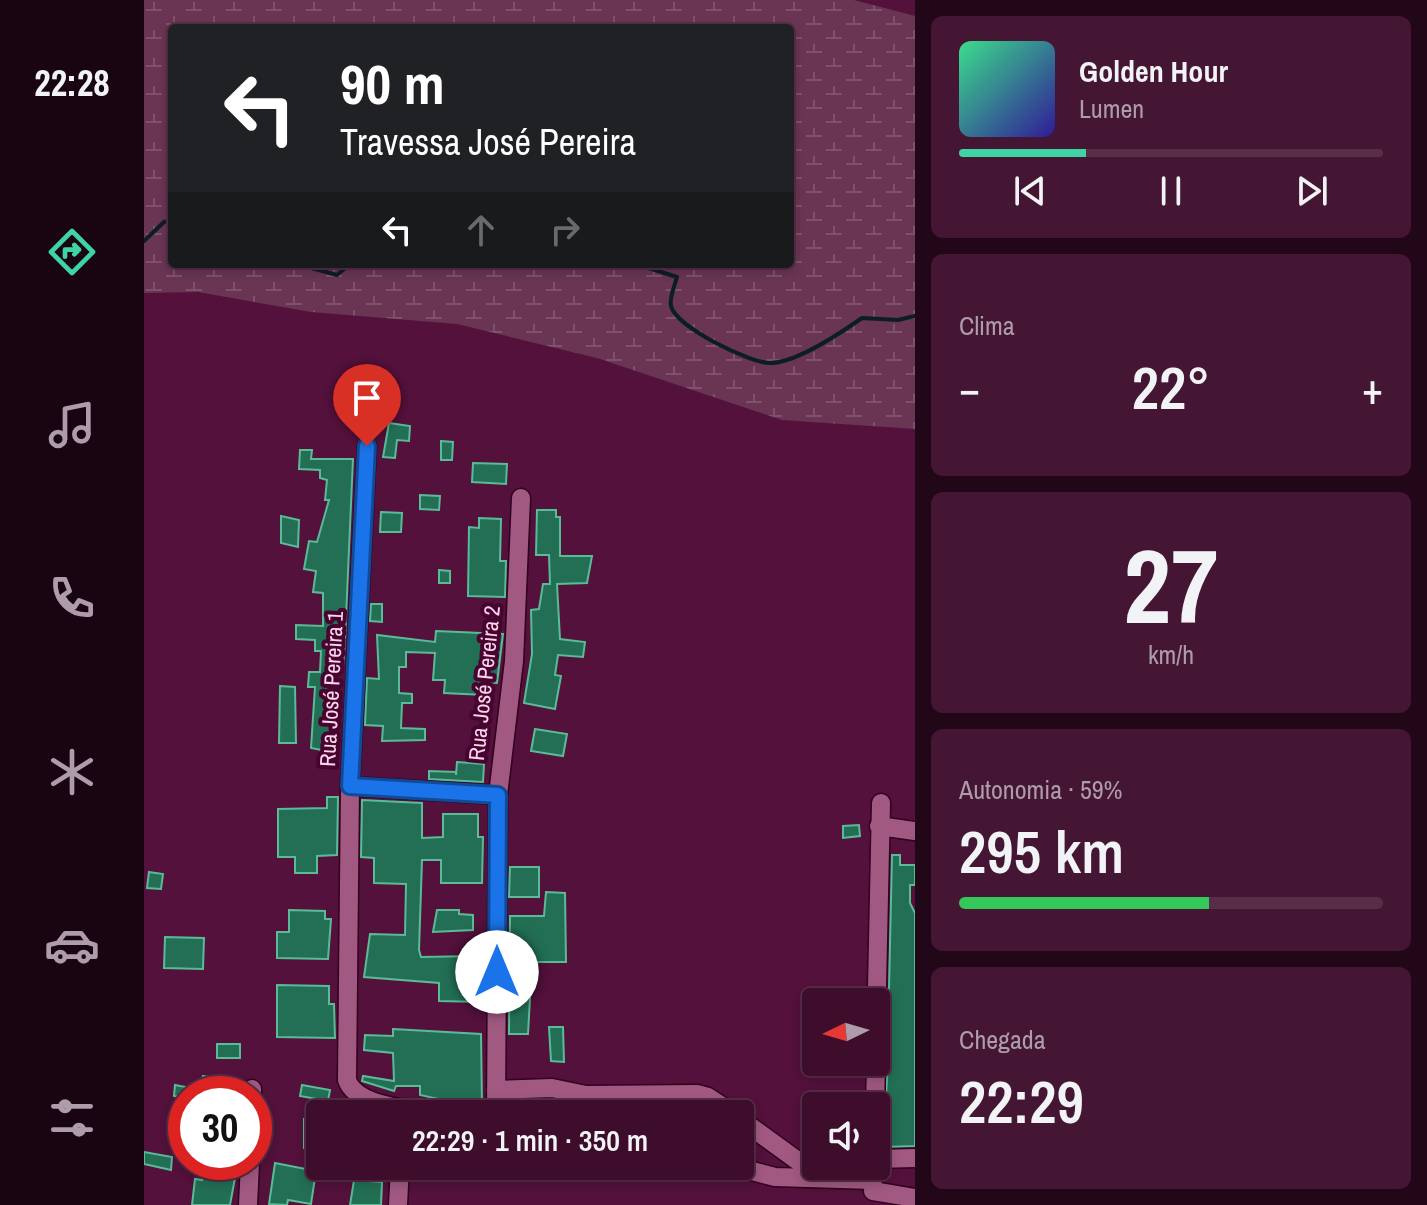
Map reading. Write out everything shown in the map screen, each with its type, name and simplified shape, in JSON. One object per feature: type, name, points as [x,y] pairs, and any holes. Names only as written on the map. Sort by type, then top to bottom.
[{"type":"street","name":"Rua José Pereira 1","points":[[367,446],[350,786],[347,1080],[350,1087],[371,1100]]},
{"type":"street","name":"Rua José Pereira 2","points":[[496,1100],[498,795],[514,661],[521,498]]},
{"type":"street","points":[[350,786],[498,795]]},
{"type":"street","points":[[877,988],[881,803]]},
{"type":"street","points":[[879,826],[915,831]]},
{"type":"street","points":[[496,1090],[552,1088],[586,1095],[697,1094],[713,1100]]},
{"type":"street","points":[[754,1131],[802,1164]]},
{"type":"street","points":[[890,1159],[915,1158]]},
{"type":"street","points":[[754,1172],[775,1177],[802,1177]]},
{"type":"street","points":[[248,1205],[249,1180]]},
{"type":"street","points":[[398,1205],[399,1180]]},
{"type":"street","points":[[838,1180],[915,1198]]},
{"type":"green space","points":[[144,0],[854,0],[915,16],[915,429],[782,420],[597,358],[457,324],[311,312],[198,292],[144,293]]},
{"type":"building","points":[[389,423],[410,426],[409,441],[397,440],[395,458],[383,457]]},
{"type":"building","points":[[441,441],[453,442],[452,460],[441,460]]},
{"type":"building","points":[[300,450],[312,450],[311,459],[353,459],[345,640],[343,666],[336,665],[332,752],[311,748],[315,687],[308,687],[309,672],[320,672],[321,651],[315,651],[315,640],[296,639],[296,625],[323,626],[323,593],[313,592],[316,571],[304,569],[309,541],[317,542],[329,500],[325,500],[327,480],[320,478],[320,470],[299,469]]},
{"type":"building","points":[[473,463],[507,464],[506,484],[472,482]]},
{"type":"building","points":[[420,495],[440,496],[439,510],[420,509]]},
{"type":"building","points":[[537,510],[556,510],[556,517],[560,517],[560,556],[592,556],[587,583],[557,584],[560,639],[585,642],[583,657],[558,655],[555,675],[561,676],[555,709],[524,703],[532,654],[531,610],[539,609],[543,584],[550,584],[549,555],[536,555]]},
{"type":"building","points":[[381,512],[402,513],[401,532],[380,532]]},
{"type":"building","points":[[281,516],[299,520],[298,547],[281,543]]},
{"type":"building","points":[[479,518],[501,519],[500,561],[506,561],[505,597],[468,596],[469,527],[479,528]]},
{"type":"building","points":[[439,570],[450,571],[450,583],[439,583]]},
{"type":"building","points":[[371,604],[382,604],[382,622],[370,621]]},
{"type":"building","points":[[436,631],[503,634],[497,683],[485,682],[484,695],[444,693],[445,680],[433,680],[435,653],[406,652],[406,667],[399,667],[399,693],[412,694],[412,703],[402,703],[401,728],[425,729],[425,740],[382,741],[383,726],[365,725],[367,678],[379,679],[377,635],[435,642]]},
{"type":"building","points":[[280,686],[295,687],[296,743],[279,743]]},
{"type":"building","points":[[535,729],[567,734],[563,756],[531,751]]},
{"type":"building","points":[[457,762],[484,764],[483,782],[429,779],[429,771],[456,772],[456,775]]},
{"type":"building","points":[[327,797],[338,797],[337,855],[317,856],[317,873],[295,873],[295,857],[278,857],[278,809],[327,808]]},
{"type":"building","points":[[362,800],[422,803],[422,838],[443,837],[443,814],[478,814],[478,837],[483,837],[482,883],[441,883],[441,860],[422,860],[419,950],[421,957],[476,956],[481,1002],[439,1001],[439,983],[364,977],[370,934],[405,935],[406,884],[374,883],[374,858],[361,857]]},
{"type":"building","points":[[859,825],[860,836],[843,838],[843,826]]},
{"type":"building","points":[[892,855],[900,855],[900,865],[915,865],[915,885],[910,885],[910,903],[915,913],[915,1146],[890,1147],[890,1092],[886,1092],[887,1076],[890,1076]]},
{"type":"building","points":[[510,867],[539,867],[539,897],[509,897]]},
{"type":"building","points":[[149,872],[163,874],[161,889],[147,888]]},
{"type":"building","points":[[546,892],[565,893],[566,962],[532,962],[528,1034],[509,1034],[510,916],[544,916]]},
{"type":"building","points":[[289,910],[325,911],[325,919],[331,919],[328,959],[277,958],[277,932],[289,932]]},
{"type":"building","points":[[437,910],[459,910],[459,914],[473,915],[473,930],[433,932]]},
{"type":"building","points":[[165,937],[204,938],[203,969],[164,968]]},
{"type":"building","points":[[277,985],[329,986],[329,1004],[334,1004],[335,1038],[277,1037]]},
{"type":"building","points":[[549,1027],[563,1027],[564,1062],[551,1061]]},
{"type":"building","points":[[393,1029],[481,1034],[482,1100],[443,1100],[420,1095],[420,1086],[396,1086],[394,1091],[362,1081],[363,1076],[394,1081],[393,1053],[364,1050],[365,1035],[393,1036]]},
{"type":"building","points":[[217,1044],[240,1044],[240,1058],[217,1058]]},
{"type":"building","points":[[302,1085],[330,1090],[328,1100],[300,1096]]},
{"type":"building","points":[[304,1119],[306,1119],[306,1148]]},
{"type":"building","points":[[144,1152],[168,1156],[168,1169],[144,1164]]},
{"type":"building","points":[[275,1163],[306,1169],[306,1180],[315,1180],[311,1204],[288,1200],[287,1205],[269,1204]]},
{"type":"building","points":[[195,1180],[235,1180],[230,1205],[192,1205]]},
{"type":"building","points":[[354,1180],[382,1182],[381,1205],[350,1205]]},
{"type":"waterway","points":[[144,241],[168,221]]},
{"type":"waterway","points":[[312,268],[337,275],[345,268]]},
{"type":"waterway","points":[[649,268],[677,277],[671,306],[685,324],[730,350],[769,363],[804,353],[862,318],[898,320],[915,316]]},
{"type":"route","points":[[367,446],[350,786],[498,795],[497,972]]}]
